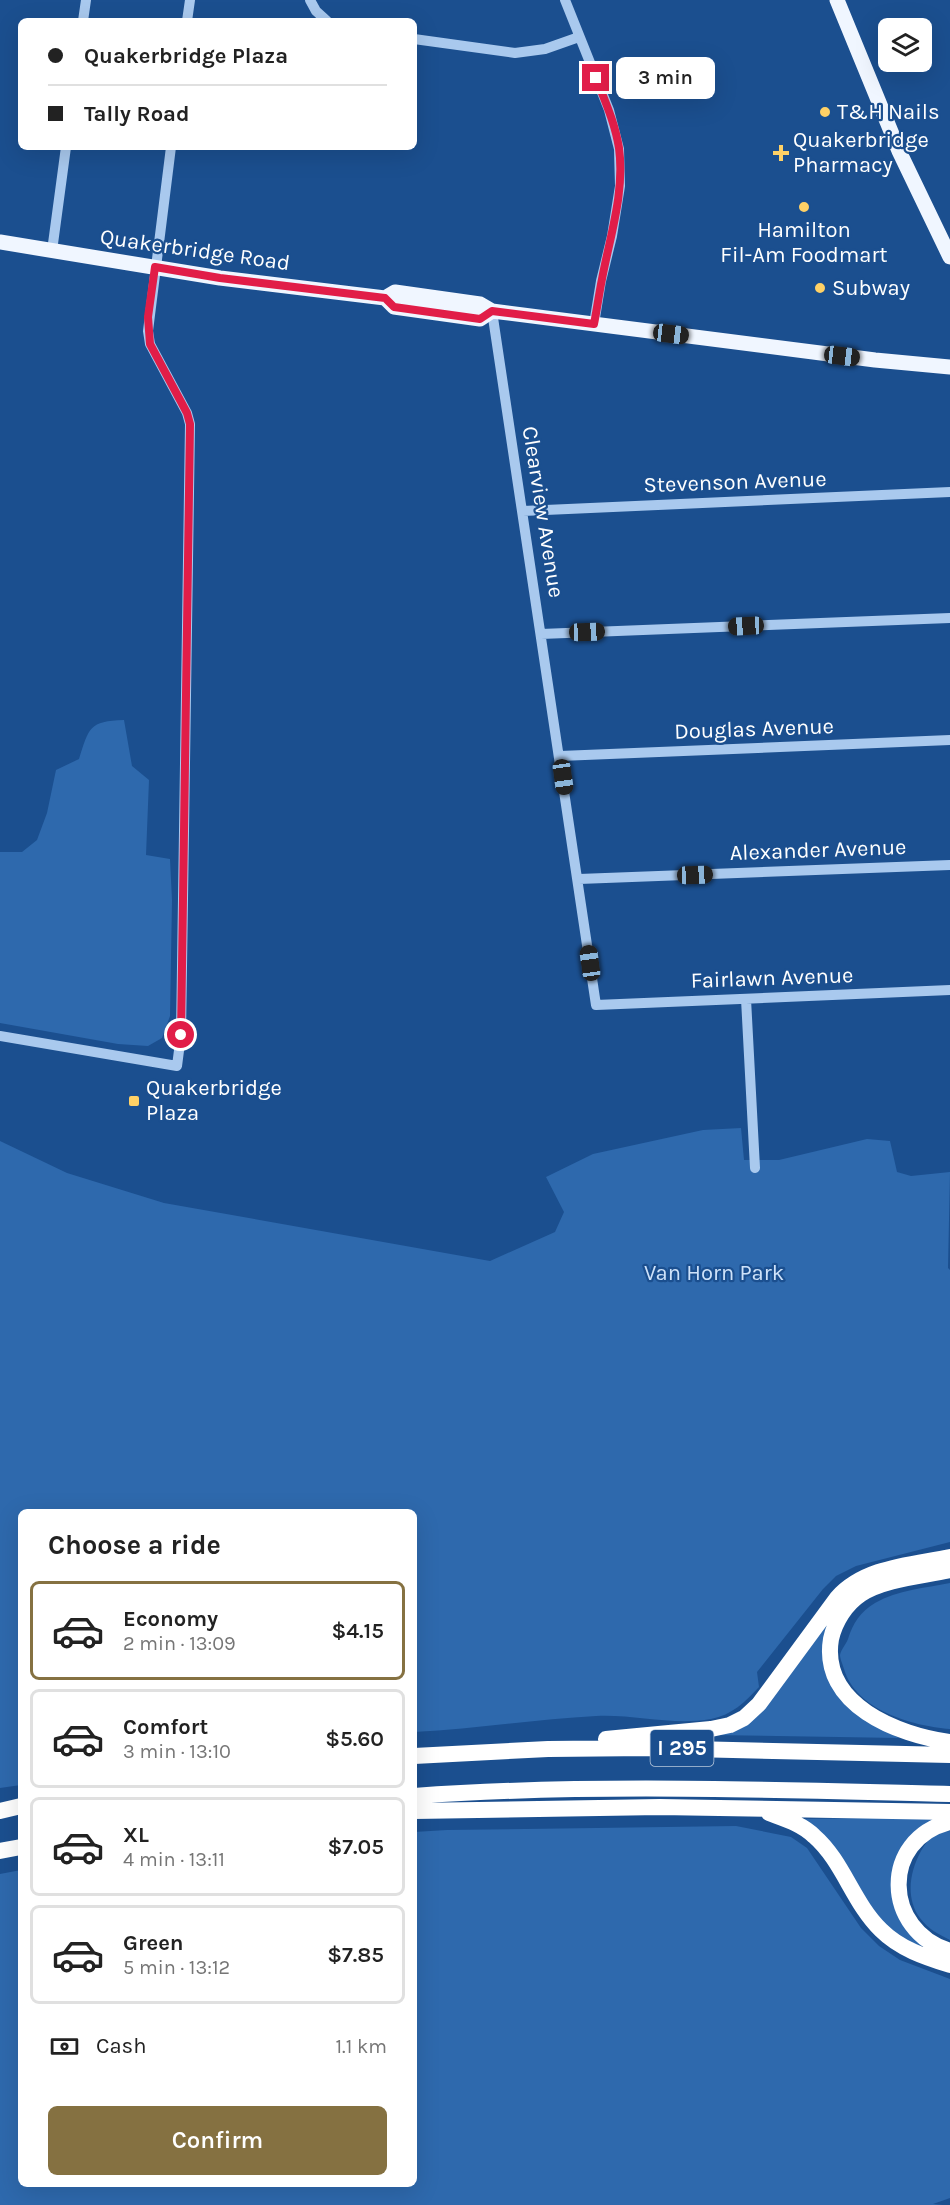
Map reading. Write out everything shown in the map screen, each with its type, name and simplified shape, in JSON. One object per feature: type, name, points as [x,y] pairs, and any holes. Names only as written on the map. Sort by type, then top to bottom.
[{"type":"highway","points":[[548,1749],[613,1737],[697,1731],[735,1723],[759,1704],[837,1598],[851,1584],[873,1574],[950,1557]]},
{"type":"highway","points":[[950,1570],[880,1585],[856,1597],[838,1620],[831,1641],[830,1656],[835,1674],[844,1690],[866,1712],[899,1730],[950,1742]]},
{"type":"highway","name":"I 295","points":[[417,1756],[548,1749],[679,1748],[950,1755]]},
{"type":"highway","name":"I 295","points":[[417,1796],[546,1789],[634,1788],[950,1794]]},
{"type":"highway","points":[[0,1810],[18,1807]]},
{"type":"highway","points":[[417,1811],[639,1807],[950,1812]]},
{"type":"highway","points":[[760,1809],[799,1825],[815,1836],[868,1915],[886,1935],[913,1953],[950,1965]]},
{"type":"highway","points":[[950,1822],[929,1830],[913,1845],[902,1864],[899,1887],[902,1909],[914,1929],[932,1944],[950,1951]]},
{"type":"highway","points":[[0,1851],[18,1848]]},
{"type":"main road","points":[[837,0],[899,151],[950,257]]},
{"type":"main road","name":"Quakerbridge Road","points":[[0,242],[220,278],[385,298],[395,292],[480,304],[492,311],[875,360],[950,367]]},
{"type":"street","points":[[83,18],[86,0]]},
{"type":"street","points":[[187,18],[190,0]]},
{"type":"street","points":[[310,0],[316,11],[324,18]]},
{"type":"street","points":[[565,0],[609,110],[617,139],[620,166],[620,186],[612,236],[594,324]]},
{"type":"street","points":[[417,39],[515,53],[545,49],[579,37]]},
{"type":"street","points":[[52,251],[66,150]]},
{"type":"street","points":[[0,1036],[177,1066],[181,1024],[190,424],[187,413],[150,344],[148,317],[171,150]]},
{"type":"street","name":"Clearview Avenue","points":[[492,311],[579,879],[596,1005]]},
{"type":"street","name":"Stevenson Avenue","points":[[523,511],[950,492]]},
{"type":"street","points":[[541,634],[950,618]]},
{"type":"street","name":"Douglas Avenue","points":[[560,756],[950,740]]},
{"type":"street","name":"Alexander Avenue","points":[[579,879],[950,865]]},
{"type":"street","name":"Fairlawn Avenue","points":[[596,1005],[950,990]]},
{"type":"street","points":[[746,999],[755,1168]]},
{"type":"green space","points":[[124,720],[132,766],[149,780],[146,855],[170,859],[172,900],[170,1016],[162,1038],[148,1046],[118,1044],[0,1023],[0,852],[22,852],[37,840],[47,813],[56,770],[79,759],[85,740],[92,728],[104,722]]},
{"type":"green space","name":"Van Horn Park","points":[[741,1128],[744,1160],[779,1160],[867,1139],[890,1141],[897,1172],[911,1176],[950,1172],[948,1268],[950,1270],[950,1542],[856,1566],[836,1576],[757,1672],[759,1687],[738,1707],[719,1717],[697,1721],[668,1721],[596,1716],[417,1732],[417,1509],[18,1509],[18,1785],[0,1788],[0,1141],[67,1173],[164,1203],[490,1261],[555,1232],[564,1212],[546,1177],[593,1154],[703,1130]]},
{"type":"green space","points":[[950,1583],[950,1729],[903,1720],[873,1705],[850,1683],[840,1655],[858,1618],[875,1603],[902,1592]]},
{"type":"green space","points":[[827,1622],[826,1641],[865,1721],[899,1738],[711,1735],[745,1723]]},
{"type":"green space","points":[[945,1817],[894,1881],[922,1945],[919,1948],[882,1923],[801,1819]]},
{"type":"green space","points":[[736,1826],[791,1837],[807,1848],[861,1928],[879,1946],[900,1960],[950,1979],[950,2198],[933,2204],[943,2205],[0,2205],[0,1874],[18,1871],[18,2187],[417,2187],[417,1832]]},
{"type":"green space","points":[[950,1831],[950,1940],[930,1928],[920,1918],[912,1902],[911,1885],[914,1867],[925,1844],[934,1835]]},
{"type":"place","name":"T&H Nails","points":[[825,112]]},
{"type":"place","name":"Quakerbridge Pharmacy","points":[[781,153]]},
{"type":"place","name":"Hamilton Fil-Am Foodmart","points":[[804,207]]},
{"type":"place","name":"Subway","points":[[820,288]]},
{"type":"place","name":"Quakerbridge Plaza","points":[[134,1101]]},
{"type":"route","points":[[181,1035],[190,424],[187,413],[150,344],[148,317],[155,267],[220,278],[385,298],[394,307],[480,319],[492,311],[594,324],[620,186],[619,149],[615,129],[596,78]]}]
